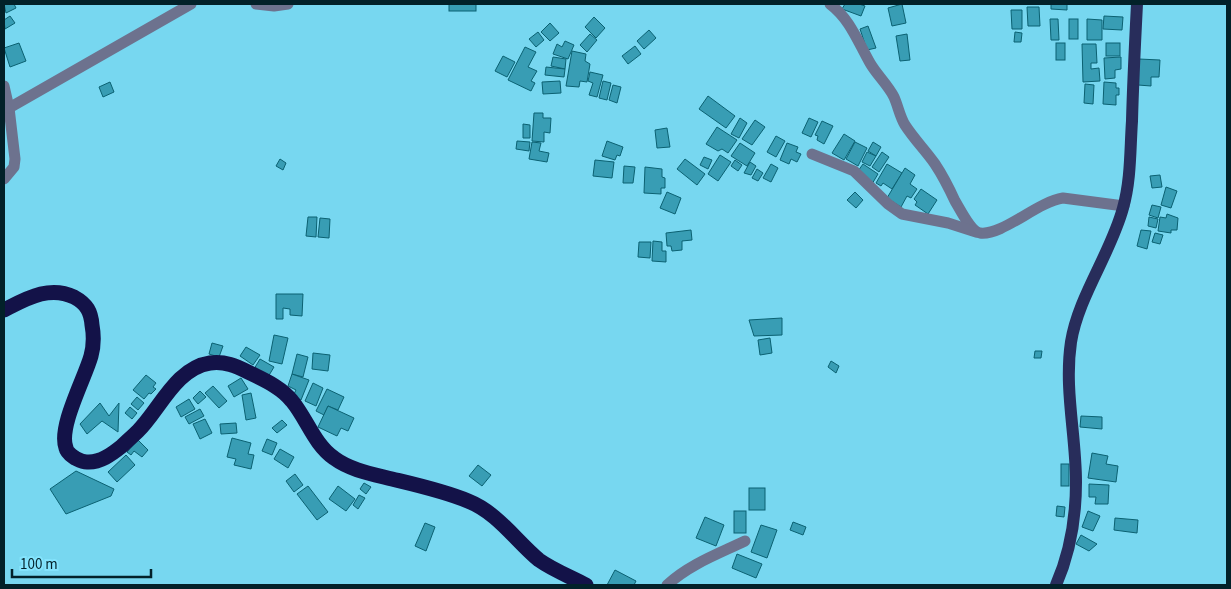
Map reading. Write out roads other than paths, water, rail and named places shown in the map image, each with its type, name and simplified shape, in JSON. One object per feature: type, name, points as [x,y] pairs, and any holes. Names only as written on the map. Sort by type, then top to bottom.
[{"type":"highway","points":[[4,310],[31,296],[46,292],[63,293],[73,297],[83,303],[91,313],[94,344],[64,437],[66,448],[70,455],[80,462],[88,463],[101,460],[113,454],[139,431],[175,384],[188,372],[198,366],[211,363],[234,365],[280,389],[293,402],[320,445],[333,458],[353,468],[432,489],[476,505],[498,519],[542,562],[586,585]]},
{"type":"main road","points":[[1056,585],[1067,555],[1075,506],[1076,482],[1068,378],[1072,341],[1077,318],[1118,225],[1129,184],[1137,4]]},
{"type":"street","points":[[9,108],[191,4]]},
{"type":"street","points":[[256,4],[274,6],[288,4]]},
{"type":"street","points":[[830,4],[843,16],[870,64],[894,98],[905,125],[936,165],[960,210],[977,233]]},
{"type":"street","points":[[4,86],[9,108],[14,166],[4,179]]},
{"type":"street","points":[[812,154],[854,171],[888,204],[902,214],[948,223],[977,233],[991,232],[1054,200],[1062,198],[1124,206]]},
{"type":"street","points":[[667,585],[687,570],[719,552],[745,541]]}]
